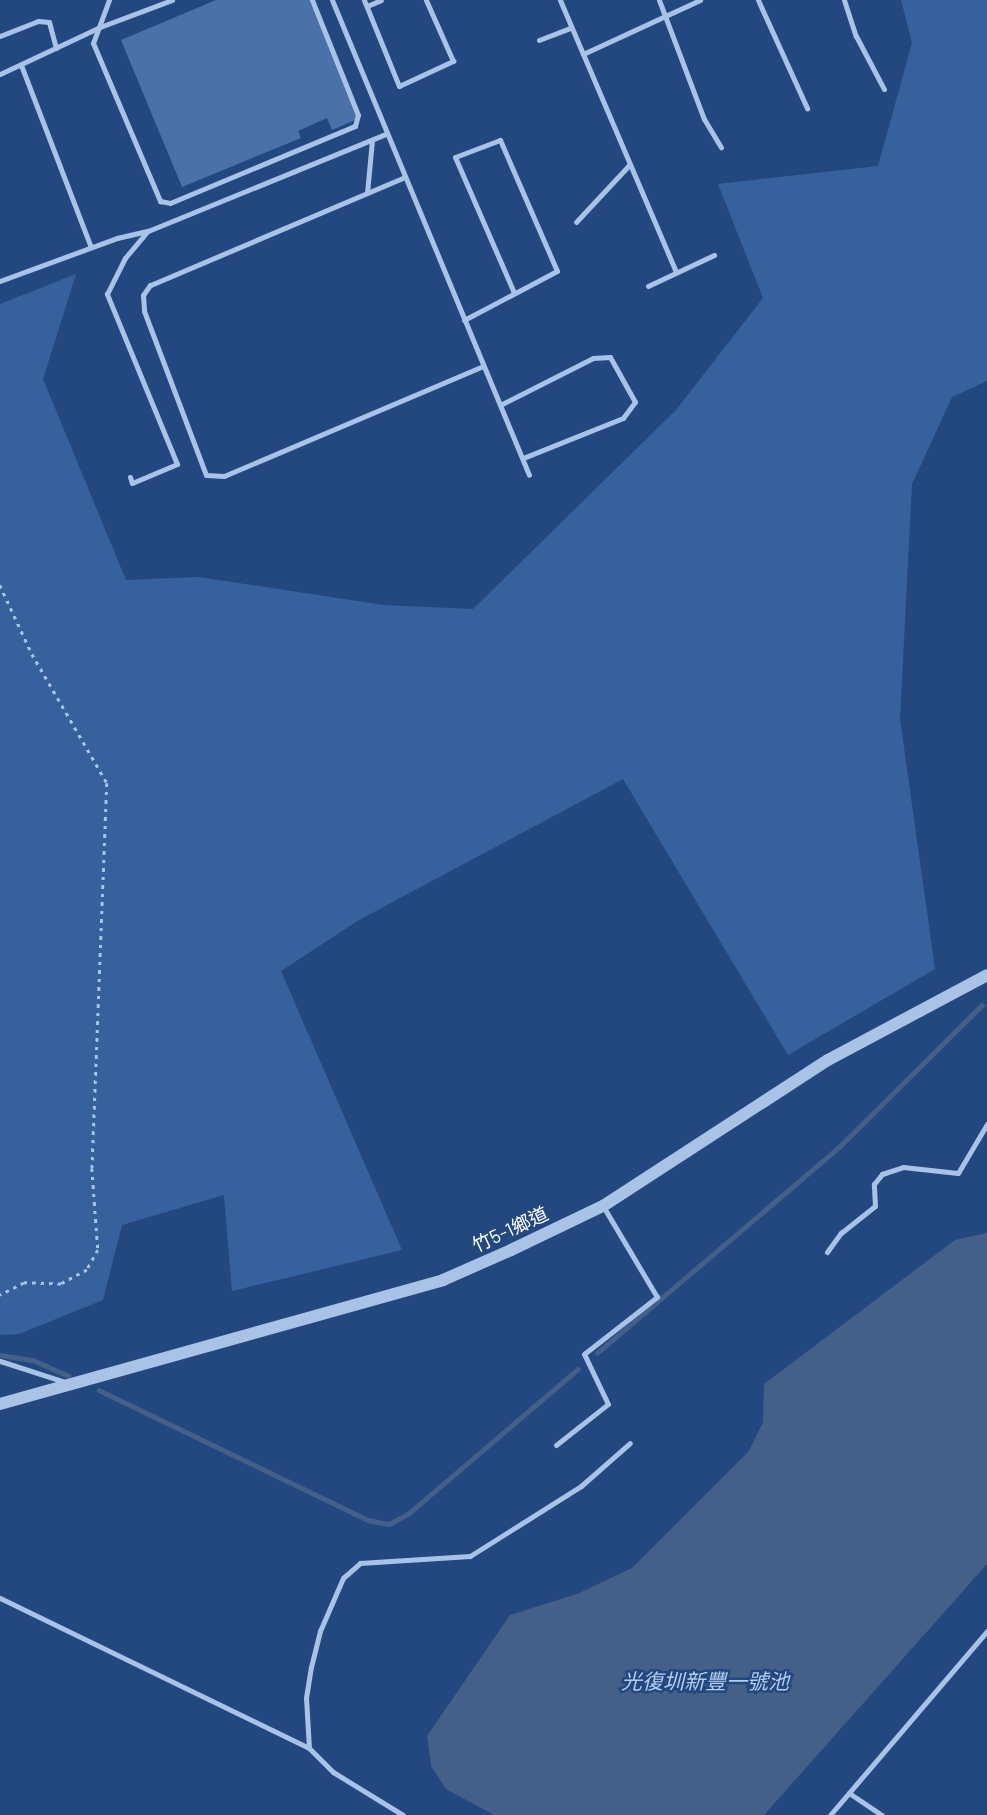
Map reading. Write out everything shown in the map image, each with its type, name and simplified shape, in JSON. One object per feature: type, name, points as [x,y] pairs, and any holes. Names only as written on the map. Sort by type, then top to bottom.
[{"type":"street","name":"竹5-1鄉道","points":[[0,1404],[75,1386],[443,1280],[603,1206],[828,1060],[987,977]]},
{"type":"lane","points":[[109,0],[93,43],[160,201],[170,203],[355,126],[358,115],[312,0]]},
{"type":"lane","points":[[0,74],[100,27],[172,0]]},
{"type":"lane","points":[[332,0],[483,366],[502,404],[529,475]]},
{"type":"lane","points":[[381,0],[365,3],[399,86],[453,61],[426,0]]},
{"type":"lane","points":[[560,0],[676,272]]},
{"type":"lane","points":[[659,0],[704,119],[721,147]]},
{"type":"lane","points":[[583,54],[666,19],[700,0]]},
{"type":"lane","points":[[758,0],[807,108]]},
{"type":"lane","points":[[844,0],[856,36],[884,89]]},
{"type":"lane","points":[[0,36],[38,21],[49,22],[56,48]]},
{"type":"lane","points":[[539,40],[570,28]]},
{"type":"lane","points":[[21,65],[91,247]]},
{"type":"lane","points":[[0,281],[91,247],[148,231],[386,134]]},
{"type":"lane","points":[[368,193],[372,140]]},
{"type":"lane","points":[[464,320],[557,271],[500,140],[455,157],[514,293]]},
{"type":"lane","points":[[576,222],[630,164]]},
{"type":"lane","points":[[405,177],[150,285],[143,295],[144,311],[206,475],[224,476],[483,366]]},
{"type":"lane","points":[[130,477],[132,484],[177,464],[107,294],[125,258],[148,231]]},
{"type":"lane","points":[[648,286],[714,255]]},
{"type":"lane","points":[[502,404],[593,358],[610,357],[635,402],[623,418],[523,458]]},
{"type":"lane","points":[[827,1252],[841,1233],[875,1206],[874,1184],[882,1174],[904,1167],[958,1173],[987,1124]]},
{"type":"lane","points":[[556,1445],[608,1404],[584,1354],[657,1297],[603,1206]]},
{"type":"lane","points":[[0,1361],[75,1386]]},
{"type":"lane","points":[[309,1748],[306,1698],[311,1667],[320,1631],[343,1578],[360,1563],[470,1556],[581,1486],[630,1443]]},
{"type":"lane","points":[[0,1598],[309,1748],[333,1772],[403,1815]]},
{"type":"lane","points":[[830,1815],[987,1630]]},
{"type":"lane","points":[[849,1793],[882,1815]]},
{"type":"path","points":[[0,586],[32,654],[107,783],[92,1168],[98,1250],[87,1270],[61,1284],[24,1283],[0,1295]]},
{"type":"shaded area","points":[[901,0],[987,0],[987,381],[952,397],[912,484],[900,719],[935,969],[788,1055],[623,779],[359,920],[281,971],[402,1250],[232,1291],[224,1195],[122,1225],[103,1300],[19,1334],[0,1335],[0,304],[76,274],[43,379],[126,580],[199,577],[383,605],[473,609],[676,410],[763,298],[718,184],[878,166],[912,43]]},
{"type":"water","name":"光復圳新豐一號池","points":[[987,1233],[987,1564],[764,1815],[494,1815],[446,1789],[431,1766],[427,1736],[510,1615],[577,1594],[632,1568],[749,1451],[763,1422],[764,1384],[955,1240]]},
{"type":"building","points":[[216,0],[311,0],[360,118],[332,130],[327,118],[298,131],[301,138],[182,187],[121,40]]},
{"type":"waterway","points":[[597,1353],[840,1146],[982,1005]]},
{"type":"waterway","points":[[0,1355],[33,1360],[69,1376]]},
{"type":"waterway","points":[[99,1390],[368,1520],[389,1524],[408,1514],[578,1369]]}]
